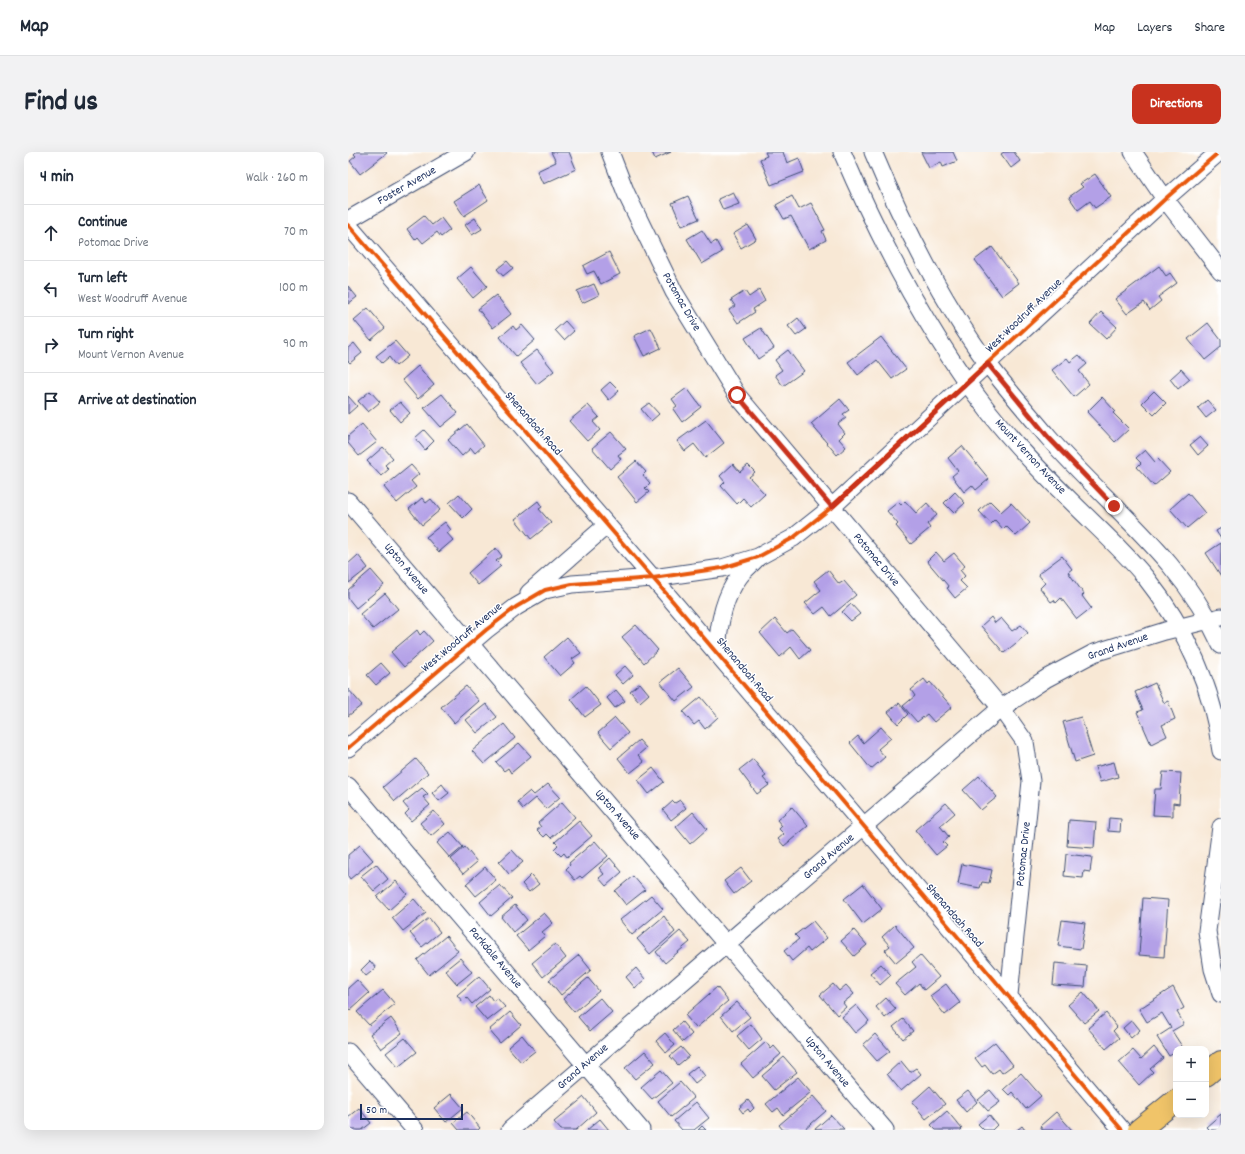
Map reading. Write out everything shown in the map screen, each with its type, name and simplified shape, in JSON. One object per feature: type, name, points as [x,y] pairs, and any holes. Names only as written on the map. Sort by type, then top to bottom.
[{"type":"main road","points":[[1209,1072],[1221,1062]]},
{"type":"main road","points":[[1139,1130],[1173,1102]]},
{"type":"street","name":"Foster Avenue","points":[[348,220],[466,152]]},
{"type":"street","name":"Potomac Drive","points":[[610,152],[626,193],[674,292],[733,388],[1001,708],[1025,742],[1031,781],[1009,995]]},
{"type":"street","name":"Mount Vernon Avenue","points":[[842,152],[874,224],[908,287],[947,352],[968,383],[989,412],[1038,468],[1145,577],[1181,628],[1202,673],[1218,729],[1221,751]]},
{"type":"street","points":[[873,152],[932,277],[954,314],[988,364],[1048,437],[1077,469],[1161,552],[1194,595],[1216,619],[1221,645]]},
{"type":"street","points":[[1133,152],[1165,199],[1221,271]]},
{"type":"street","name":"West Woodruff Avenue","points":[[486,630],[516,607],[545,590],[572,584],[653,578],[722,568],[758,557],[793,538],[832,507],[968,383],[1165,199],[1219,152]]},
{"type":"street","name":"Shenandoah Road","points":[[348,225],[718,654],[863,827],[1009,995],[1122,1130]]},
{"type":"street","name":"Upton Avenue","points":[[348,501],[885,1130]]},
{"type":"street","name":"West Woodruff Avenue","points":[[348,748],[607,525]]},
{"type":"street","name":"West Woodruff Avenue","points":[[718,654],[721,621],[727,598],[739,577],[758,557]]},
{"type":"street","name":"Grand Avenue","points":[[510,1130],[1001,708],[1047,678],[1094,653],[1165,631],[1216,619]]},
{"type":"street","name":"Parkdale Avenue","points":[[348,786],[641,1130]]},
{"type":"street","points":[[1221,826],[1207,931],[1213,969],[1221,994]]},
{"type":"street","points":[[348,1052],[415,1130]]},
{"type":"building","points":[[356,152],[387,153],[360,174],[350,161],[356,156],[354,154]]},
{"type":"building","points":[[551,152],[569,152],[576,169],[543,184],[537,171],[556,162]]},
{"type":"building","points":[[652,152],[671,152],[655,159]]},
{"type":"building","points":[[765,152],[783,152],[787,163],[799,158],[804,172],[771,185],[760,159],[767,156]]},
{"type":"building","points":[[921,152],[953,152],[957,161],[943,167],[941,162],[929,168]]},
{"type":"building","points":[[1004,152],[1014,152],[1020,161],[1011,168],[1001,154]]},
{"type":"building","points":[[1095,174],[1111,197],[1095,208],[1090,201],[1078,210],[1069,197],[1083,187],[1080,184]]},
{"type":"building","points":[[479,185],[488,200],[464,216],[454,201]]},
{"type":"building","points":[[733,192],[739,204],[723,210],[718,199]]},
{"type":"building","points":[[688,196],[699,219],[682,226],[672,203]]},
{"type":"building","points":[[792,196],[799,209],[811,203],[825,230],[822,231],[826,240],[809,249],[791,216],[784,219],[776,205]]},
{"type":"building","points":[[424,216],[432,225],[441,218],[450,230],[441,237],[437,232],[423,243],[418,237],[415,240],[407,229]]},
{"type":"building","points":[[475,218],[482,229],[472,235],[465,225]]},
{"type":"building","points":[[748,225],[756,239],[741,248],[733,234]]},
{"type":"building","points":[[702,230],[711,244],[716,241],[722,252],[702,264],[687,239]]},
{"type":"building","points":[[992,247],[1019,283],[1002,296],[975,260]]},
{"type":"building","points":[[609,252],[620,274],[601,284],[594,271],[587,274],[583,266]]},
{"type":"building","points":[[507,261],[513,268],[503,276],[497,269]]},
{"type":"building","points":[[1159,266],[1166,276],[1170,273],[1177,283],[1158,297],[1161,301],[1150,310],[1144,302],[1127,314],[1115,299]]},
{"type":"building","points":[[471,267],[487,286],[473,298],[457,279]]},
{"type":"building","points":[[594,284],[599,295],[582,303],[577,291]]},
{"type":"building","points":[[348,286],[357,297],[348,304]]},
{"type":"building","points":[[759,290],[765,301],[753,309],[755,312],[738,323],[729,310],[735,306],[731,300],[745,291],[749,297]]},
{"type":"building","points":[[496,295],[511,314],[493,328],[478,309]]},
{"type":"building","points":[[368,308],[385,328],[371,340],[354,320]]},
{"type":"building","points":[[1101,312],[1117,327],[1106,339],[1090,324]]},
{"type":"building","points":[[798,318],[806,329],[796,336],[788,326]]},
{"type":"building","points":[[565,321],[574,331],[564,340],[555,330]]},
{"type":"building","points":[[1208,323],[1221,340],[1221,347],[1205,360],[1188,339]]},
{"type":"building","points":[[522,325],[535,340],[516,356],[500,337],[513,326],[516,330]]},
{"type":"building","points":[[651,328],[661,348],[644,356],[634,336]]},
{"type":"building","points":[[761,328],[774,348],[758,359],[745,338]]},
{"type":"building","points":[[881,337],[906,369],[892,379],[877,360],[858,375],[848,362]]},
{"type":"building","points":[[395,341],[408,356],[396,366],[389,357],[382,363],[376,356]]},
{"type":"building","points":[[354,343],[362,353],[350,363],[348,361],[348,348]]},
{"type":"building","points":[[537,350],[554,371],[537,384],[520,363]]},
{"type":"building","points":[[788,350],[804,371],[783,386],[775,375],[782,370],[775,360]]},
{"type":"building","points":[[1079,355],[1087,364],[1079,371],[1089,384],[1074,397],[1052,370],[1067,358],[1070,362]]},
{"type":"building","points":[[418,366],[434,385],[418,399],[402,380]]},
{"type":"building","points":[[1181,369],[1190,379],[1178,389],[1170,379]]},
{"type":"building","points":[[610,382],[619,391],[609,400],[601,390]]},
{"type":"building","points":[[687,388],[701,407],[682,422],[673,409],[677,406],[672,399]]},
{"type":"building","points":[[370,391],[380,402],[368,412],[358,401]]},
{"type":"building","points":[[1154,391],[1166,403],[1154,415],[1142,403]]},
{"type":"building","points":[[442,394],[458,413],[441,427],[424,408]]},
{"type":"building","points":[[348,396],[357,406],[348,414]]},
{"type":"building","points":[[1102,397],[1115,411],[1113,413],[1129,429],[1115,442],[1087,412]]},
{"type":"building","points":[[840,399],[849,410],[843,414],[846,418],[838,424],[845,433],[839,439],[846,447],[837,455],[811,424]]},
{"type":"building","points":[[1207,400],[1216,410],[1206,418],[1198,408]]},
{"type":"building","points":[[400,402],[410,413],[400,422],[390,410]]},
{"type":"building","points":[[649,403],[659,414],[651,421],[641,409]]},
{"type":"building","points":[[588,405],[599,417],[593,422],[600,430],[587,441],[569,421]]},
{"type":"building","points":[[706,420],[724,443],[705,458],[694,444],[685,451],[677,441]]},
{"type":"building","points":[[362,424],[377,442],[359,456],[348,443],[348,436]]},
{"type":"building","points":[[467,424],[484,445],[475,453],[471,448],[462,456],[448,440]]},
{"type":"building","points":[[424,430],[434,441],[425,450],[415,438]]},
{"type":"building","points":[[611,432],[626,449],[618,455],[621,459],[610,469],[592,448]]},
{"type":"building","points":[[1200,437],[1208,446],[1198,455],[1190,445]]},
{"type":"building","points":[[962,446],[989,479],[976,490],[972,485],[964,492],[952,476],[958,471],[948,458]]},
{"type":"building","points":[[383,447],[393,458],[385,465],[389,469],[381,476],[367,461]]},
{"type":"building","points":[[1145,450],[1155,462],[1158,459],[1170,472],[1154,486],[1137,467],[1141,463],[1136,458]]},
{"type":"building","points":[[636,461],[646,472],[643,475],[650,483],[645,488],[649,492],[637,502],[617,477]]},
{"type":"building","points":[[733,464],[740,472],[748,465],[755,472],[749,477],[765,494],[751,507],[743,498],[737,504],[721,486],[725,482],[720,476]]},
{"type":"building","points":[[411,465],[419,474],[411,481],[416,487],[397,503],[384,487]]},
{"type":"building","points":[[955,492],[965,503],[954,513],[944,503]]},
{"type":"building","points":[[1188,493],[1205,513],[1187,528],[1170,509]]},
{"type":"building","points":[[459,494],[472,509],[463,518],[449,503]]},
{"type":"building","points":[[422,498],[426,503],[431,499],[440,510],[422,525],[409,509]]},
{"type":"building","points":[[538,501],[542,507],[539,509],[551,523],[531,539],[515,519]]},
{"type":"building","points":[[905,501],[916,513],[927,503],[937,515],[927,524],[930,528],[911,544],[896,526],[898,524],[887,511],[898,502],[901,505]]},
{"type":"building","points":[[990,501],[1001,512],[1011,503],[1030,523],[1016,536],[1006,526],[1003,529],[995,520],[991,524],[979,511]]},
{"type":"building","points":[[445,522],[451,530],[447,533],[453,540],[439,552],[426,537]]},
{"type":"building","points":[[1221,528],[1221,539],[1216,531]]},
{"type":"building","points":[[1221,543],[1221,576],[1206,553]]},
{"type":"building","points":[[496,548],[502,556],[496,561],[501,566],[478,585],[468,573]]},
{"type":"building","points":[[936,552],[944,561],[954,553],[965,566],[960,570],[965,576],[960,581],[967,588],[955,598],[947,588],[949,587],[927,561]]},
{"type":"building","points":[[358,555],[368,568],[349,583],[348,564]]},
{"type":"building","points":[[1062,556],[1072,569],[1068,572],[1084,594],[1082,596],[1091,608],[1077,619],[1061,598],[1056,603],[1054,600],[1051,602],[1040,588],[1045,583],[1038,574]]},
{"type":"building","points":[[371,570],[384,585],[356,608],[348,598],[348,590]]},
{"type":"building","points":[[828,570],[839,584],[844,581],[856,595],[831,616],[824,607],[815,614],[805,603],[821,590],[814,581]]},
{"type":"building","points":[[385,593],[398,609],[373,629],[360,614]]},
{"type":"building","points":[[851,604],[860,614],[851,621],[842,612]]},
{"type":"building","points":[[991,617],[995,623],[1001,618],[1012,631],[1021,625],[1028,633],[1004,653],[981,626]]},
{"type":"building","points":[[775,619],[787,633],[792,629],[810,650],[800,659],[791,647],[780,657],[760,633]]},
{"type":"building","points":[[636,625],[658,650],[644,663],[622,637]]},
{"type":"building","points":[[417,630],[420,635],[424,631],[433,641],[404,667],[391,652]]},
{"type":"building","points":[[567,637],[581,653],[572,659],[575,663],[560,676],[544,657]]},
{"type":"building","points":[[381,663],[390,673],[376,685],[367,675]]},
{"type":"building","points":[[625,666],[633,675],[623,684],[615,675]]},
{"type":"building","points":[[678,668],[694,687],[676,701],[660,682]]},
{"type":"building","points":[[924,679],[928,684],[930,682],[952,707],[934,722],[927,714],[917,722],[903,706],[915,696],[911,690]]},
{"type":"building","points":[[640,683],[649,694],[640,702],[630,691]]},
{"type":"building","points":[[1155,683],[1164,703],[1168,701],[1175,719],[1162,725],[1167,736],[1151,744],[1137,712],[1143,710],[1135,692]]},
{"type":"building","points":[[466,686],[479,701],[454,723],[441,707]]},
{"type":"building","points":[[586,686],[601,705],[585,717],[571,699]]},
{"type":"building","points":[[348,689],[362,705],[348,716]]},
{"type":"building","points":[[616,690],[625,701],[615,708],[607,698]]},
{"type":"building","points":[[701,697],[718,717],[705,729],[699,721],[694,725],[683,712]]},
{"type":"building","points":[[899,703],[908,714],[898,724],[888,712]]},
{"type":"building","points":[[486,704],[497,717],[477,733],[466,720]]},
{"type":"building","points":[[1081,717],[1093,756],[1075,762],[1063,722]]},
{"type":"building","points":[[615,718],[628,733],[611,748],[598,733]]},
{"type":"building","points":[[504,724],[515,738],[484,764],[472,751]]},
{"type":"building","points":[[881,727],[891,738],[878,749],[885,757],[871,769],[850,743],[858,736],[863,743]]},
{"type":"building","points":[[639,740],[646,748],[638,755],[644,762],[630,773],[618,758]]},
{"type":"building","points":[[519,743],[531,756],[511,773],[508,768],[504,771],[496,762]]},
{"type":"building","points":[[416,759],[428,773],[395,801],[383,787]]},
{"type":"building","points":[[753,759],[766,776],[763,778],[769,785],[757,794],[739,770]]},
{"type":"building","points":[[1114,762],[1118,777],[1100,782],[1095,767]]},
{"type":"building","points":[[653,768],[664,782],[649,794],[638,780]]},
{"type":"building","points":[[1163,772],[1181,773],[1179,804],[1173,803],[1173,816],[1153,815],[1155,789],[1161,789]]},
{"type":"building","points":[[979,776],[997,797],[981,810],[963,790]]},
{"type":"building","points":[[442,784],[449,793],[439,801],[432,793]]},
{"type":"building","points":[[548,784],[560,797],[546,809],[536,798],[523,809],[517,802],[530,791],[534,795]]},
{"type":"building","points":[[422,788],[428,794],[423,797],[430,805],[411,821],[405,814],[409,810],[403,803]]},
{"type":"building","points":[[680,800],[686,808],[671,820],[663,810],[673,801],[675,803]]},
{"type":"building","points":[[562,802],[575,817],[551,838],[547,834],[544,837],[537,830],[541,827],[538,823]]},
{"type":"building","points":[[946,803],[955,813],[940,826],[949,837],[943,842],[947,846],[936,855],[915,830]]},
{"type":"building","points":[[792,807],[808,826],[784,846],[778,839],[784,834],[779,829],[782,826],[777,820]]},
{"type":"building","points":[[434,811],[445,824],[431,836],[420,823]]},
{"type":"building","points":[[693,812],[707,829],[690,844],[676,827]]},
{"type":"building","points":[[1109,818],[1121,819],[1120,832],[1108,831]]},
{"type":"building","points":[[1069,820],[1096,822],[1094,848],[1067,846]]},
{"type":"building","points":[[579,821],[592,836],[567,857],[564,853],[561,856],[554,849],[558,845],[555,842]]},
{"type":"building","points":[[450,832],[463,847],[450,858],[437,843]]},
{"type":"building","points":[[595,841],[608,856],[582,878],[580,876],[575,880],[566,869],[570,865],[569,863]]},
{"type":"building","points":[[360,845],[373,860],[350,879],[348,876],[348,855]]},
{"type":"building","points":[[465,847],[477,862],[463,874],[451,859]]},
{"type":"building","points":[[512,850],[523,862],[509,874],[499,862]]},
{"type":"building","points":[[1066,854],[1092,857],[1090,872],[1084,871],[1083,878],[1064,876]]},
{"type":"building","points":[[610,858],[622,872],[606,886],[599,878],[604,874],[599,868]]},
{"type":"building","points":[[376,864],[388,879],[374,891],[361,876]]},
{"type":"building","points":[[962,864],[992,870],[989,883],[982,882],[980,888],[958,884]]},
{"type":"building","points":[[485,867],[496,880],[476,896],[466,884]]},
{"type":"building","points":[[741,868],[751,881],[734,894],[724,881]]},
{"type":"building","points":[[531,875],[539,884],[529,892],[522,884]]},
{"type":"building","points":[[633,876],[645,890],[626,905],[615,891]]},
{"type":"building","points":[[396,881],[407,894],[389,910],[377,897]]},
{"type":"building","points":[[863,884],[882,909],[863,924],[844,899]]},
{"type":"building","points":[[500,885],[512,898],[491,916],[480,902]]},
{"type":"building","points":[[651,895],[663,909],[632,935],[620,920]]},
{"type":"building","points":[[1143,898],[1168,900],[1164,957],[1139,955]]},
{"type":"building","points":[[414,899],[426,913],[403,931],[392,918]]},
{"type":"building","points":[[515,905],[527,920],[513,932],[501,917]]},
{"type":"building","points":[[544,913],[553,923],[542,932],[545,936],[528,950],[516,936]]},
{"type":"building","points":[[664,916],[675,932],[650,954],[637,939]]},
{"type":"building","points":[[429,918],[440,932],[422,947],[410,933]]},
{"type":"building","points":[[1062,920],[1085,923],[1081,949],[1058,946]]},
{"type":"building","points":[[813,921],[827,938],[810,952],[807,948],[792,961],[784,951],[799,939],[795,935]]},
{"type":"building","points":[[895,925],[914,948],[896,963],[885,950],[890,946],[882,937]]},
{"type":"building","points":[[854,930],[867,945],[854,956],[841,941]]},
{"type":"building","points":[[680,931],[690,942],[665,963],[656,952]]},
{"type":"building","points":[[446,936],[458,951],[429,975],[417,960]]},
{"type":"building","points":[[555,944],[566,958],[543,977],[532,963]]},
{"type":"building","points":[[579,955],[591,970],[561,995],[549,980]]},
{"type":"building","points":[[920,955],[939,977],[924,990],[919,983],[905,995],[895,984],[916,967],[912,962]]},
{"type":"building","points":[[460,958],[472,972],[457,984],[445,970]]},
{"type":"building","points":[[370,961],[376,968],[366,976],[361,970]]},
{"type":"building","points":[[1055,963],[1087,966],[1085,987],[1053,985]]},
{"type":"building","points":[[881,964],[891,975],[880,985],[870,973]]},
{"type":"building","points":[[636,968],[645,979],[635,988],[626,977]]},
{"type":"building","points":[[479,976],[490,989],[472,1004],[467,998],[463,1002],[457,995]]},
{"type":"building","points":[[588,978],[599,991],[574,1012],[563,999]]},
{"type":"building","points":[[357,980],[369,993],[350,1010],[348,1008],[348,988]]},
{"type":"building","points":[[833,984],[839,991],[846,985],[854,994],[843,1003],[846,1007],[837,1015],[820,995]]},
{"type":"building","points":[[946,984],[960,1003],[945,1015],[930,996]]},
{"type":"building","points":[[717,987],[728,1001],[696,1028],[685,1015]]},
{"type":"building","points":[[1173,987],[1184,1008],[1177,1012],[1184,1024],[1172,1031],[1182,1046],[1173,1046],[1173,1054],[1169,1056],[1157,1037],[1171,1028],[1162,1013],[1147,1022],[1139,1009]]},
{"type":"building","points":[[383,990],[395,1004],[369,1025],[357,1012]]},
{"type":"building","points":[[1083,992],[1099,1011],[1084,1023],[1068,1005]]},
{"type":"building","points":[[489,995],[493,1001],[497,998],[505,1007],[487,1021],[475,1007]]},
{"type":"building","points":[[600,998],[612,1012],[590,1031],[578,1017]]},
{"type":"building","points":[[886,998],[896,1009],[885,1018],[876,1007]]},
{"type":"building","points":[[737,1002],[750,1017],[733,1031],[721,1016]]},
{"type":"building","points":[[856,1005],[869,1021],[855,1033],[842,1017]]},
{"type":"building","points":[[510,1012],[521,1025],[500,1043],[489,1030]]},
{"type":"building","points":[[1106,1013],[1117,1027],[1113,1031],[1119,1038],[1106,1049],[1088,1028]]},
{"type":"building","points":[[391,1018],[402,1033],[381,1049],[370,1034]]},
{"type":"building","points":[[903,1019],[913,1031],[903,1039],[893,1027]]},
{"type":"building","points":[[1132,1020],[1140,1030],[1131,1038],[1123,1028]]},
{"type":"building","points":[[682,1022],[692,1034],[683,1042],[673,1030]]},
{"type":"building","points":[[751,1024],[762,1039],[749,1050],[737,1036]]},
{"type":"building","points":[[665,1033],[675,1045],[666,1053],[656,1041]]},
{"type":"building","points":[[875,1034],[890,1051],[877,1061],[863,1045]]},
{"type":"building","points":[[522,1035],[535,1051],[521,1062],[508,1047]]},
{"type":"building","points":[[405,1038],[417,1052],[398,1067],[386,1053]]},
{"type":"building","points":[[766,1042],[771,1049],[774,1046],[781,1054],[753,1078],[741,1064]]},
{"type":"building","points":[[995,1042],[1013,1065],[1002,1073],[999,1069],[992,1074],[985,1065],[982,1067],[975,1058]]},
{"type":"building","points":[[681,1047],[689,1056],[678,1065],[670,1056]]},
{"type":"building","points":[[1154,1047],[1163,1058],[1150,1069],[1153,1072],[1139,1085],[1119,1062],[1133,1050],[1141,1059]]},
{"type":"building","points":[[645,1051],[655,1063],[635,1079],[625,1068]]},
{"type":"building","points":[[784,1057],[797,1072],[774,1090],[762,1076]]},
{"type":"building","points":[[901,1061],[910,1072],[916,1068],[921,1074],[901,1091],[887,1074]]},
{"type":"building","points":[[697,1066],[705,1076],[695,1084],[687,1074]]},
{"type":"building","points":[[661,1070],[672,1083],[652,1099],[641,1087]]},
{"type":"building","points":[[1021,1073],[1041,1096],[1026,1109],[1012,1092],[1009,1095],[1003,1089]]},
{"type":"building","points":[[798,1077],[811,1092],[783,1115],[778,1108],[773,1112],[766,1104]]},
{"type":"building","points":[[680,1082],[694,1098],[671,1117],[658,1101]]},
{"type":"building","points":[[930,1086],[945,1104],[926,1119],[912,1102]]},
{"type":"building","points":[[990,1090],[1000,1102],[988,1111],[978,1100]]},
{"type":"building","points":[[968,1091],[977,1102],[966,1112],[956,1100]]},
{"type":"building","points":[[451,1094],[463,1108],[446,1122],[434,1108]]},
{"type":"building","points":[[813,1096],[826,1111],[804,1130],[783,1130],[779,1125]]},
{"type":"building","points":[[584,1097],[596,1112],[576,1130],[561,1130],[554,1122]]},
{"type":"building","points":[[748,1100],[754,1108],[750,1112],[748,1109],[743,1113],[739,1108]]},
{"type":"building","points":[[696,1102],[709,1118],[694,1130],[682,1130],[674,1121]]},
{"type":"building","points":[[359,1108],[371,1123],[362,1130],[348,1130],[348,1117]]},
{"type":"building","points":[[947,1111],[962,1129],[961,1130],[936,1130],[931,1125]]},
{"type":"building","points":[[467,1112],[480,1128],[478,1130],[459,1130],[453,1123]]},
{"type":"building","points":[[1056,1112],[1072,1130],[1043,1130],[1040,1126]]},
{"type":"building","points":[[1221,1114],[1221,1130],[1209,1130],[1206,1127]]},
{"type":"building","points":[[831,1115],[844,1129],[814,1130]]},
{"type":"building","points":[[989,1115],[997,1125],[992,1130],[984,1130],[978,1124]]},
{"type":"building","points":[[600,1119],[609,1130],[587,1130]]},
{"type":"building","points":[[702,1126],[706,1130],[698,1130]]},
{"type":"building","points":[[1022,1126],[1025,1130],[1017,1130]]},
{"type":"cycle path","points":[[348,748],[486,630],[516,607],[545,590],[572,584],[653,578],[722,568],[758,557],[793,538],[832,507],[1165,199],[1219,152]]},
{"type":"cycle path","points":[[348,225],[664,591],[1122,1130]]},
{"type":"route","points":[[737,395],[832,507],[988,364],[1048,437],[1114,506]]}]
